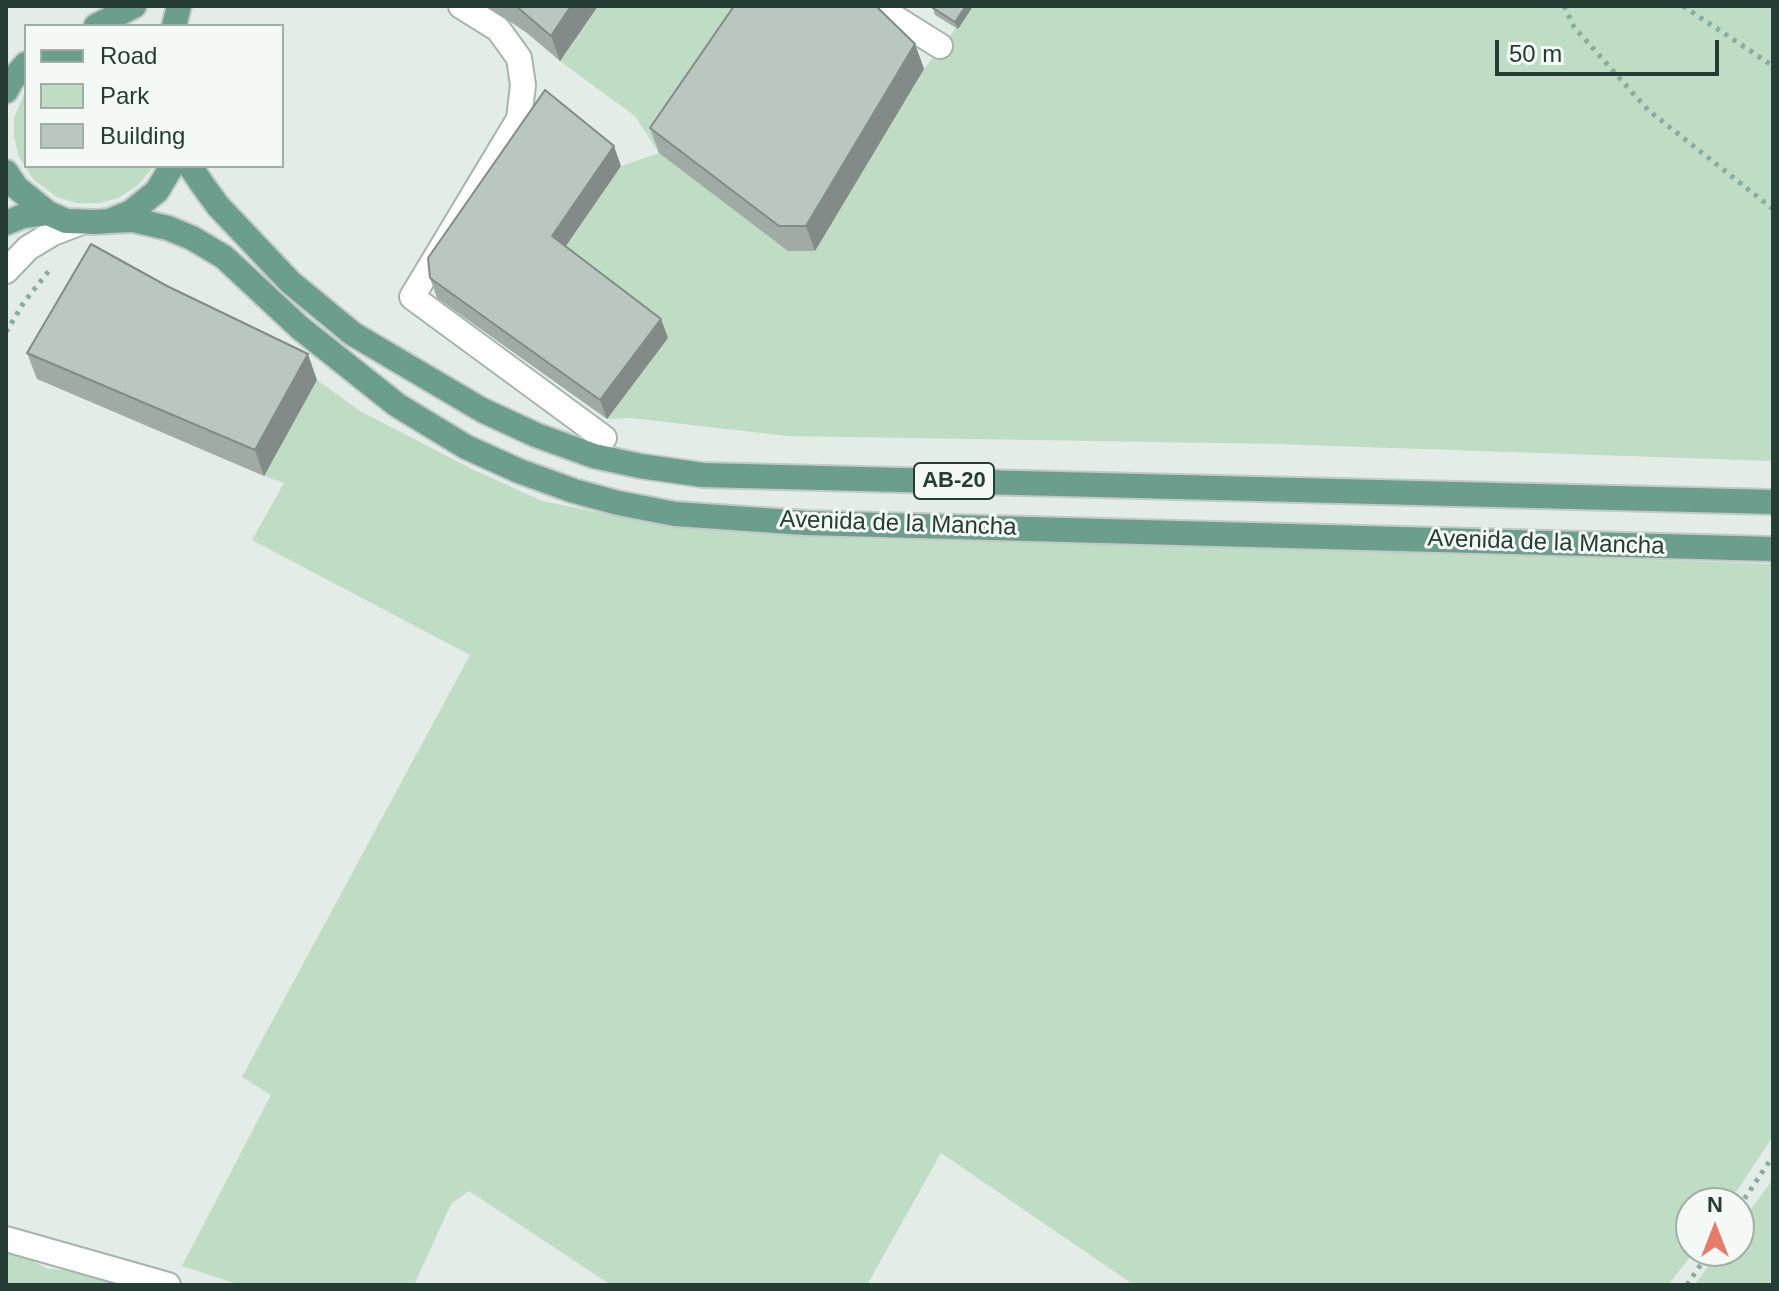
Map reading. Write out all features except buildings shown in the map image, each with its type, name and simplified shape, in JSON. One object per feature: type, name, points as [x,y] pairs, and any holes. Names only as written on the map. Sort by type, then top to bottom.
[{"type":"main road","points":[[100,24],[134,6]]},
{"type":"main road","points":[[6,91],[24,66]]},
{"type":"main road","points":[[6,172],[16,187],[48,213],[66,221],[82,222],[109,221],[131,212],[157,191],[171,168]]},
{"type":"main road","name":"Avenida de la Mancha","points":[[196,175],[218,206],[290,282],[353,334],[482,410],[536,435],[594,456],[640,466],[703,475],[1773,502]]},
{"type":"main road","points":[[6,223],[23,216],[48,213]]},
{"type":"main road","name":"Avenida de la Mancha","points":[[109,221],[133,220],[168,228],[224,257],[338,359],[397,405],[466,447],[574,491],[661,511],[806,523],[1773,549]]},
{"type":"street","points":[[461,6],[498,29],[519,58],[523,85],[519,119],[412,297],[604,438]]},
{"type":"street","points":[[876,6],[940,46]]},
{"type":"street","points":[[6,271],[28,248],[53,233],[82,222]]},
{"type":"street","points":[[6,1239],[168,1285]]},
{"type":"path","points":[[1564,6],[1574,27],[1648,110],[1773,209]]},
{"type":"path","points":[[1683,6],[1773,66]]},
{"type":"path","points":[[6,332],[24,302],[54,265]]},
{"type":"path","points":[[1752,1187],[1773,1156]]},
{"type":"path","points":[[1687,1285],[1699,1267]]},
{"type":"green space","points":[[598,6],[761,6],[815,251],[924,69],[973,6],[1773,6],[1773,461],[1275,444],[787,436],[631,418],[607,419],[668,338],[559,256],[621,166],[659,153],[635,116],[560,61]]},
{"type":"green space","points":[[24,94],[24,165],[14,136],[14,118]]},
{"type":"green space","points":[[26,168],[152,168],[138,185],[118,198],[100,203],[76,203],[57,197],[34,180]]},
{"type":"green space","points":[[317,380],[360,411],[542,501],[671,527],[869,539],[1192,544],[1773,564],[1773,1136],[1740,1187],[1675,1187],[1675,1267],[1682,1267],[1668,1285],[1134,1285],[941,1153],[867,1285],[611,1285],[469,1191],[451,1204],[414,1285],[240,1285],[182,1266],[271,1095],[242,1077],[470,655],[252,540],[284,483],[264,476]]},
{"type":"green space","points":[[1773,1179],[1773,1285],[1694,1285],[1708,1267],[1755,1267],[1755,1203]]},
{"type":"green space","points":[[6,1246],[48,1269],[98,1272],[145,1285],[6,1285]]}]
